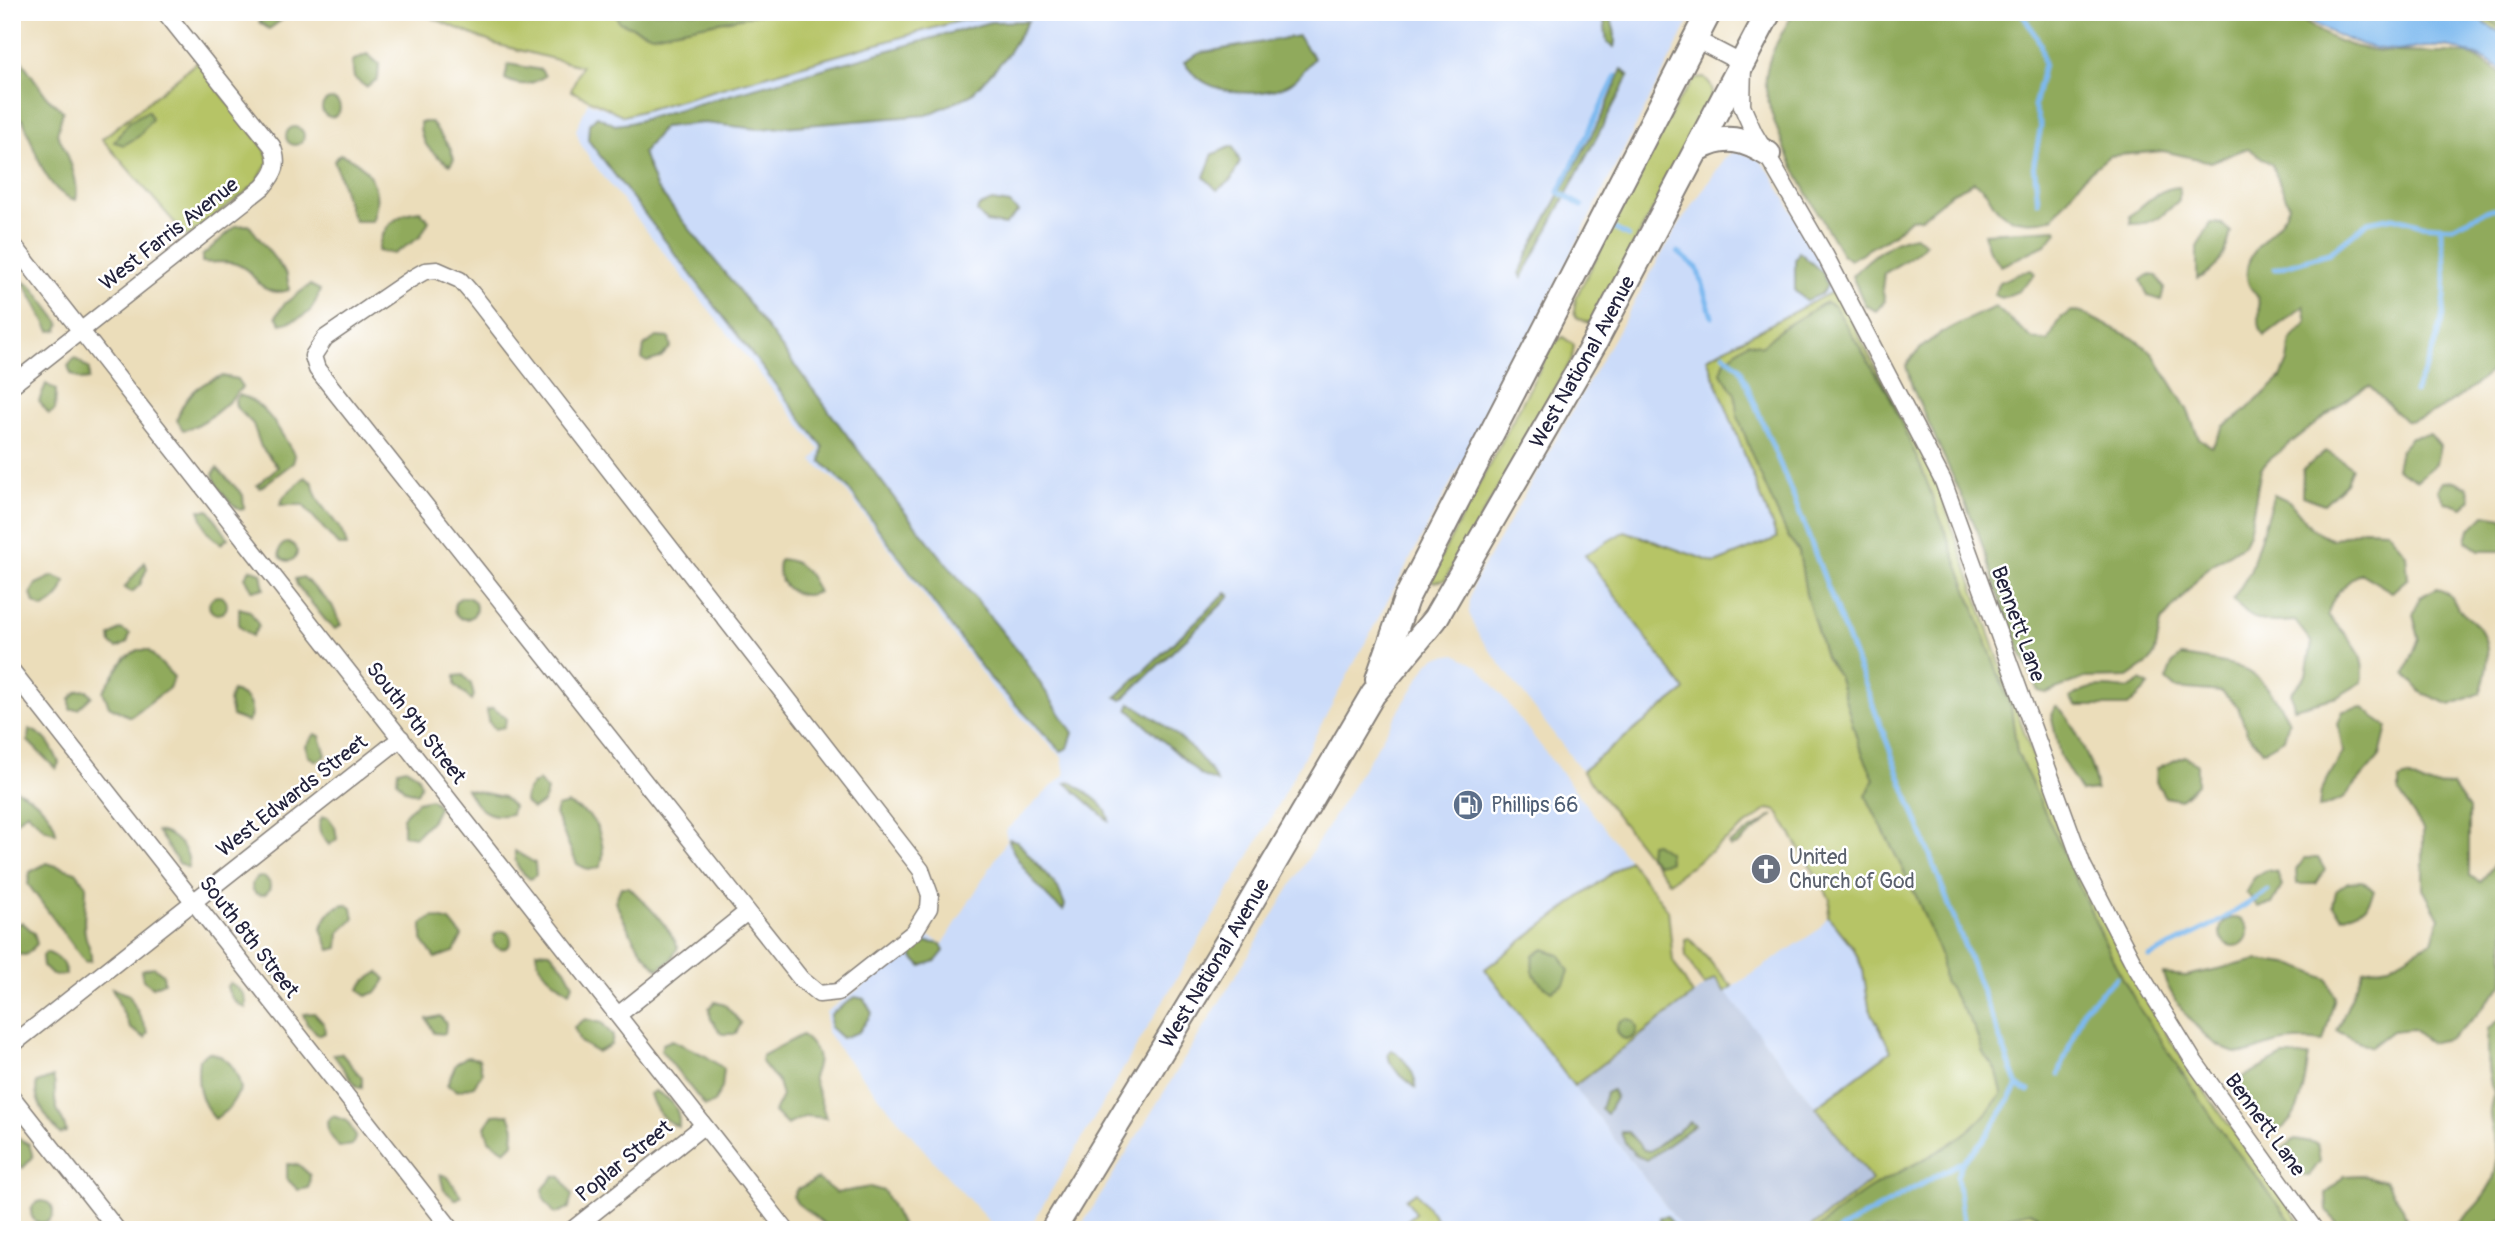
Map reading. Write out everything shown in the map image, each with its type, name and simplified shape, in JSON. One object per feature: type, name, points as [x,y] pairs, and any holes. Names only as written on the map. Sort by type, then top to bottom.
[{"type":"main road","name":"West National Avenue","points":[[1373,694],[1406,599],[1709,12]]},
{"type":"main road","name":"West National Avenue","points":[[1053,1230],[1230,938],[1373,694],[1436,619],[1595,342],[1769,12]]},
{"type":"main road","points":[[1699,148],[1723,139],[1735,139],[1768,154]]},
{"type":"street","name":"West Farris Avenue","points":[[12,385],[263,187],[277,166],[272,146],[165,12]]},
{"type":"street","points":[[1695,39],[1743,64]]},
{"type":"street","name":"Bennett Lane","points":[[1743,64],[1742,106],[1880,355],[1943,481],[2065,823],[2093,886],[2134,964],[2193,1060],[2315,1230]]},
{"type":"street","name":"South 9th Street","points":[[12,243],[786,1230]]},
{"type":"street","points":[[425,271],[446,272],[460,280],[474,296],[921,870],[930,895],[929,908],[914,932],[847,986],[828,994],[819,994],[801,979],[747,912],[317,369],[313,356],[325,338],[425,271]]},
{"type":"street","name":"South 8th Street","points":[[12,671],[452,1230]]},
{"type":"street","name":"West Edwards Street","points":[[12,1045],[401,738]]},
{"type":"street","points":[[618,1015],[747,912]]},
{"type":"street","points":[[12,1097],[117,1230]]},
{"type":"street","name":"Poplar Street","points":[[572,1230],[703,1126]]},
{"type":"shaded area","points":[[1013,12],[1694,12],[1514,366],[1265,829],[1034,1220],[1027,1230],[997,1230],[935,1163],[842,1053],[827,1032],[826,1012],[868,982],[924,934],[943,944],[1007,840],[1005,831],[1065,774],[1062,757],[994,690],[844,488],[812,461],[820,450],[592,162],[580,143],[576,130],[588,102],[624,116],[958,21]]},
{"type":"shaded area","points":[[1741,152],[1760,160],[1773,176],[1835,290],[1708,358],[1778,538],[1715,563],[1625,532],[1585,555],[1686,690],[1582,771],[1479,636],[1469,613],[1470,598],[1474,583],[1676,229],[1725,158],[1731,153]]},
{"type":"shaded area","points":[[1456,654],[1478,667],[1492,683],[1629,860],[1485,969],[1684,1230],[1445,1230],[1416,1192],[1416,1212],[1395,1230],[1079,1230],[1429,662],[1437,657]]},
{"type":"shaded area","points":[[1828,916],[1853,947],[1863,970],[1869,1007],[1891,1051],[1816,1107],[1725,992],[1818,930]]},
{"type":"shaded area","points":[[1715,978],[1873,1180],[1807,1230],[1684,1230],[1574,1086]]},
{"type":"green space","points":[[260,12],[293,12],[269,29],[259,22]]},
{"type":"green space","points":[[418,12],[1013,12],[958,21],[624,116],[571,91],[581,66],[495,44]]},
{"type":"green space","points":[[615,12],[771,12],[652,35],[619,22]]},
{"type":"green space","points":[[1603,12],[1609,12],[1612,21],[1614,47],[1607,43]]},
{"type":"green space","points":[[1794,12],[2293,12],[2314,29],[2356,47],[2377,51],[2470,54],[2504,75],[2504,360],[2458,398],[2417,419],[2405,421],[2369,386],[2355,393],[2261,469],[2249,533],[2244,544],[2206,569],[2161,622],[2155,653],[2150,662],[2128,677],[2085,678],[2045,693],[2038,691],[2006,618],[1978,532],[1912,387],[1906,366],[1923,346],[1934,338],[1995,307],[2033,339],[2048,341],[2061,318],[2071,311],[2080,312],[2133,338],[2152,352],[2187,409],[2199,438],[2212,447],[2224,426],[2242,414],[2281,378],[2288,361],[2291,340],[2307,322],[2304,306],[2264,336],[2260,327],[2258,299],[2249,285],[2247,273],[2254,252],[2278,225],[2289,205],[2272,165],[2248,148],[2211,162],[2163,151],[2109,156],[2085,176],[2053,218],[2033,221],[2011,218],[1999,211],[1987,193],[1974,182],[1953,192],[1921,218],[1910,219],[1894,234],[1850,260],[1842,254],[1794,166],[1782,141],[1767,94],[1766,76],[1770,60]]},
{"type":"green space","points":[[2465,12],[2504,12],[2504,35],[2467,13]]},
{"type":"green space","points":[[2479,12],[2504,12],[2504,31]]},
{"type":"green space","points":[[1028,21],[1005,58],[971,95],[927,115],[759,129],[704,123],[663,127],[643,153],[656,187],[740,292],[903,510],[1022,656],[1073,733],[1068,748],[1061,751],[988,676],[847,487],[821,461],[823,447],[588,140],[589,124],[597,116],[615,125],[630,123],[990,22]]},
{"type":"green space","points":[[1298,36],[1314,58],[1294,80],[1274,90],[1245,93],[1217,87],[1193,73],[1184,62],[1200,53]]},
{"type":"green space","points":[[12,47],[47,97],[63,111],[57,134],[72,167],[76,200],[65,196],[48,179],[23,120],[12,115]]},
{"type":"green space","points":[[367,54],[379,64],[378,79],[366,87],[354,78],[352,61]]},
{"type":"green space","points":[[197,62],[265,149],[269,161],[255,185],[187,237],[102,139]]},
{"type":"green space","points":[[508,64],[541,70],[545,76],[535,82],[515,83],[505,79]]},
{"type":"green space","points":[[1622,69],[1629,76],[1522,278],[1520,273],[1529,252],[1606,108]]},
{"type":"green space","points":[[1704,78],[1712,87],[1709,105],[1596,315],[1589,323],[1577,318],[1574,312],[1576,297],[1678,101],[1695,79]]},
{"type":"green space","points":[[327,99],[335,99],[340,108],[338,115],[327,117],[322,112],[322,104]]},
{"type":"green space","points":[[148,111],[152,119],[139,136],[124,145],[114,142],[130,121]]},
{"type":"green space","points":[[420,122],[431,122],[450,148],[454,159],[450,165],[425,142]]},
{"type":"green space","points":[[291,127],[299,127],[304,136],[302,143],[291,145],[286,140],[286,132]]},
{"type":"green space","points":[[1233,146],[1240,162],[1231,180],[1217,190],[1204,177],[1213,154]]},
{"type":"green space","points":[[340,154],[360,165],[372,180],[376,199],[372,221],[355,221],[351,214],[334,161]]},
{"type":"green space","points":[[2179,187],[2179,200],[2163,214],[2146,223],[2131,224],[2130,216],[2146,202],[2158,193]]},
{"type":"green space","points":[[992,201],[1010,204],[1018,212],[1005,225],[986,222],[977,212],[978,207]]},
{"type":"green space","points":[[420,211],[429,221],[420,237],[394,254],[378,251],[387,228],[397,218]]},
{"type":"green space","points":[[2211,223],[2222,224],[2231,232],[2227,247],[2216,266],[2197,279],[2197,247]]},
{"type":"green space","points":[[249,225],[287,275],[289,290],[279,292],[264,288],[249,272],[236,264],[202,262],[202,256],[236,226]]},
{"type":"green space","points":[[2056,229],[2057,232],[2045,245],[2001,266],[1989,251],[1984,233]]},
{"type":"green space","points":[[1915,236],[1926,243],[1912,256],[1884,274],[1882,289],[1885,301],[1876,311],[1865,305],[1852,276],[1881,250],[1897,241]]},
{"type":"green space","points":[[1799,252],[1823,273],[1827,286],[1821,294],[1806,301],[1795,291],[1795,260]]},
{"type":"green space","points":[[2031,269],[2035,274],[2019,291],[2002,298],[1994,295],[1999,282]]},
{"type":"green space","points":[[2148,275],[2157,276],[2164,288],[2161,300],[2148,296],[2141,280]]},
{"type":"green space","points":[[23,281],[32,286],[60,323],[58,330],[50,331]]},
{"type":"green space","points":[[310,285],[320,290],[311,310],[296,320],[281,324],[276,316],[284,304]]},
{"type":"green space","points":[[1835,290],[1937,483],[2058,829],[2118,950],[2187,1066],[2306,1230],[1807,1230],[1872,1180],[1816,1107],[1891,1051],[1869,1007],[1863,970],[1853,947],[1828,916],[1830,899],[1777,811],[1768,809],[1669,882],[1582,771],[1685,690],[1585,555],[1625,531],[1715,563],[1777,538],[1707,358]]},
{"type":"green space","points":[[1826,302],[1835,307],[1888,393],[1923,472],[2011,708],[2017,752],[2115,964],[2141,1011],[2224,1135],[2298,1230],[2055,1230],[2048,1221],[2030,1212],[1969,1230],[1815,1230],[1865,1192],[1959,1138],[1974,1126],[2002,1093],[1997,1072],[1983,1053],[1974,1027],[1944,981],[1941,957],[1917,898],[1866,796],[1874,779],[1859,746],[1838,675],[1825,657],[1806,594],[1799,552],[1787,535],[1756,465],[1737,414],[1735,394],[1721,373],[1725,360],[1748,342],[1762,346],[1781,329]]},
{"type":"green space","points":[[656,337],[669,338],[671,347],[660,358],[647,362],[642,359],[644,346]]},
{"type":"green space","points":[[1563,337],[1574,345],[1572,359],[1445,580],[1434,582],[1431,580],[1434,570],[1553,344]]},
{"type":"green space","points":[[75,358],[89,369],[89,379],[81,380],[71,374],[68,366]]},
{"type":"green space","points":[[222,376],[237,379],[242,387],[215,413],[199,424],[183,430],[177,420],[183,404],[199,387]]},
{"type":"green space","points":[[46,384],[56,390],[55,410],[49,414],[39,401]]},
{"type":"green space","points":[[239,395],[248,398],[265,411],[295,456],[293,463],[260,488],[257,485],[278,467],[261,447],[253,424],[236,407],[235,400]]},
{"type":"green space","points":[[2430,434],[2440,446],[2436,464],[2417,480],[2396,468],[2400,450],[2411,437]]},
{"type":"green space","points":[[2326,451],[2352,467],[2346,483],[2324,504],[2302,496],[2303,470]]},
{"type":"green space","points":[[217,468],[243,495],[244,509],[240,510],[220,490],[213,474]]},
{"type":"green space","points":[[305,477],[313,483],[319,501],[340,529],[347,546],[339,546],[303,505],[280,505],[284,496]]},
{"type":"green space","points":[[2455,481],[2467,487],[2471,499],[2463,508],[2445,502],[2438,490],[2443,482]]},
{"type":"green space","points":[[2274,494],[2289,501],[2312,529],[2333,540],[2363,529],[2387,530],[2406,554],[2408,578],[2392,592],[2360,573],[2339,591],[2332,602],[2328,615],[2359,653],[2363,671],[2362,682],[2337,697],[2294,708],[2291,693],[2306,675],[2312,643],[2295,621],[2260,620],[2246,613],[2233,599],[2250,572]]},
{"type":"green space","points":[[199,510],[209,510],[228,538],[221,544],[207,532]]},
{"type":"green space","points":[[2484,515],[2504,518],[2504,551],[2479,551],[2466,541],[2469,530]]},
{"type":"green space","points":[[288,543],[294,546],[297,552],[294,558],[288,561],[282,558],[279,552],[282,546]]},
{"type":"green space","points":[[780,559],[794,562],[804,569],[818,592],[802,595],[788,589],[779,576]]},
{"type":"green space","points":[[145,562],[147,568],[140,585],[132,592],[124,588]]},
{"type":"green space","points":[[250,569],[261,573],[264,589],[252,590],[245,577]]},
{"type":"green space","points":[[53,576],[65,581],[64,586],[58,598],[43,608],[34,603],[31,593],[36,584]]},
{"type":"green space","points":[[303,577],[332,605],[341,625],[335,629],[326,621],[297,585],[295,579]]},
{"type":"green space","points":[[2437,588],[2448,595],[2477,625],[2487,649],[2487,667],[2480,693],[2451,705],[2422,693],[2405,674],[2419,638],[2413,615],[2420,597]]},
{"type":"green space","points":[[1226,593],[1230,595],[1224,602],[1122,700],[1116,697]]},
{"type":"green space","points":[[218,596],[224,599],[227,605],[224,611],[218,614],[212,611],[209,605],[212,599]]},
{"type":"green space","points":[[465,597],[475,604],[476,608],[469,618],[465,619],[455,612],[454,608],[461,598]]},
{"type":"green space","points":[[239,608],[250,611],[259,626],[252,636],[239,626]]},
{"type":"green space","points":[[121,629],[130,634],[127,643],[117,648],[111,644],[110,636]]},
{"type":"green space","points":[[138,650],[148,650],[174,677],[169,688],[130,717],[109,706],[103,691],[125,658]]},
{"type":"green space","points":[[2181,656],[2233,665],[2257,677],[2278,702],[2289,721],[2284,739],[2263,751],[2247,733],[2238,707],[2222,692],[2175,688],[2166,680],[2172,664]]},
{"type":"green space","points":[[463,675],[471,684],[474,696],[471,700],[455,685],[455,676]]},
{"type":"green space","points":[[2141,681],[2149,686],[2128,706],[2076,706],[2070,698],[2091,688],[2128,689]]},
{"type":"green space","points":[[87,690],[92,696],[78,709],[70,709],[70,699],[77,691]]},
{"type":"green space","points":[[232,691],[249,702],[251,711],[248,722],[232,716],[229,702]]},
{"type":"green space","points":[[1131,703],[1168,728],[1191,748],[1217,782],[1202,776],[1128,709]]},
{"type":"green space","points":[[2056,706],[2069,720],[2082,745],[2096,790],[2081,792],[2060,756],[2051,714]]},
{"type":"green space","points":[[2362,707],[2387,727],[2380,756],[2343,799],[2319,808],[2321,791],[2343,752],[2338,724],[2343,711]]},
{"type":"green space","points":[[493,708],[506,718],[505,727],[495,729],[488,721],[487,710]]},
{"type":"green space","points":[[29,729],[40,734],[51,746],[59,763],[56,769],[28,741]]},
{"type":"green space","points":[[315,734],[320,736],[326,755],[317,761],[308,756],[306,746]]},
{"type":"green space","points":[[2185,756],[2197,765],[2197,784],[2180,800],[2165,797],[2156,782],[2157,768]]},
{"type":"green space","points":[[406,768],[417,775],[421,785],[417,793],[405,790],[397,781],[398,770]]},
{"type":"green space","points":[[2407,777],[2425,785],[2453,786],[2469,809],[2469,876],[2481,882],[2494,864],[2504,864],[2504,983],[2474,1018],[2451,1038],[2430,1043],[2413,1029],[2392,1031],[2371,1047],[2337,1031],[2363,970],[2389,966],[2432,941],[2439,918],[2423,889],[2423,829],[2399,792],[2399,780]]},
{"type":"green space","points":[[539,781],[547,791],[543,803],[532,809],[525,802],[526,795],[530,787]]},
{"type":"green space","points":[[1071,782],[1105,809],[1109,821],[1066,783]]},
{"type":"green space","points":[[12,788],[27,795],[46,811],[56,833],[45,829],[27,812],[12,825]]},
{"type":"green space","points":[[466,789],[503,797],[513,806],[511,814],[496,815],[484,811]]},
{"type":"green space","points":[[431,799],[439,806],[432,820],[415,837],[403,835],[403,817],[417,802]]},
{"type":"green space","points":[[568,804],[588,815],[596,825],[603,854],[600,867],[589,870],[577,864],[555,814],[557,807]]},
{"type":"green space","points":[[1774,815],[1737,845],[1730,847],[1729,844]]},
{"type":"green space","points":[[322,817],[328,817],[335,827],[337,839],[329,845],[319,829]]},
{"type":"green space","points":[[157,831],[170,835],[180,844],[187,855],[188,868],[179,863]]},
{"type":"green space","points":[[1009,839],[1017,841],[1058,888],[1065,905],[1063,910],[1031,878],[1016,856]]},
{"type":"green space","points":[[1655,843],[1668,852],[1669,862],[1657,864],[1649,856],[1650,844]]},
{"type":"green space","points":[[515,851],[535,863],[536,875],[530,879],[520,870],[516,864]]},
{"type":"green space","points":[[2305,858],[2318,858],[2325,870],[2316,884],[2297,884],[2296,870]]},
{"type":"green space","points":[[1629,860],[1668,910],[1673,961],[1693,995],[1574,1086],[1485,969]]},
{"type":"green space","points":[[47,863],[76,872],[86,885],[84,925],[91,961],[85,962],[28,884],[30,872]]},
{"type":"green space","points":[[2266,870],[2277,872],[2282,886],[2272,904],[2258,907],[2246,892],[2254,878]]},
{"type":"green space","points":[[261,877],[267,880],[270,886],[267,892],[261,895],[255,892],[252,886],[255,880]]},
{"type":"green space","points":[[2363,881],[2374,891],[2366,907],[2343,917],[2333,906],[2336,891],[2348,882]]},
{"type":"green space","points":[[621,887],[629,887],[650,908],[663,922],[678,947],[671,960],[658,969],[638,946],[615,901]]},
{"type":"green space","points":[[346,904],[352,908],[354,919],[339,933],[338,948],[330,950],[321,929],[336,907]]},
{"type":"green space","points":[[433,917],[450,921],[462,936],[454,952],[435,958],[422,940],[422,924]]},
{"type":"green space","points":[[2234,918],[2244,922],[2248,932],[2244,942],[2234,946],[2224,942],[2220,932],[2224,922]]},
{"type":"green space","points":[[22,922],[34,933],[37,944],[26,955],[12,954],[12,928]]},
{"type":"green space","points":[[498,931],[506,931],[511,940],[509,947],[498,949],[493,944],[493,936]]},
{"type":"green space","points":[[1689,938],[1732,986],[1725,992],[1715,978],[1704,986],[1686,957],[1685,939]]},
{"type":"green space","points":[[927,942],[941,944],[944,951],[936,961],[921,966],[913,958],[913,951]]},
{"type":"green space","points":[[1544,949],[1560,955],[1569,971],[1564,984],[1551,991],[1541,984],[1532,967],[1533,955]]},
{"type":"green space","points":[[536,951],[550,952],[565,969],[573,984],[569,992],[543,970]]},
{"type":"green space","points":[[46,952],[60,960],[66,975],[52,975],[43,966],[42,957]]},
{"type":"green space","points":[[267,959],[278,961],[288,983],[273,975]]},
{"type":"green space","points":[[2258,960],[2294,965],[2327,979],[2335,997],[2323,1042],[2287,1042],[2247,1053],[2231,1052],[2219,1046],[2194,1024],[2174,998],[2163,974],[2186,976]]},
{"type":"green space","points":[[154,967],[163,974],[164,982],[153,987],[143,980],[141,970]]},
{"type":"green space","points":[[379,972],[386,979],[377,992],[366,996],[359,989],[365,981]]},
{"type":"green space","points":[[230,983],[243,993],[246,1008],[231,997],[227,986]]},
{"type":"green space","points":[[112,988],[129,995],[148,1032],[145,1038],[130,1028]]},
{"type":"green space","points":[[855,997],[864,999],[872,1013],[859,1032],[842,1038],[830,1027],[831,1014]]},
{"type":"green space","points":[[715,1002],[725,1005],[741,1023],[736,1034],[722,1034],[711,1019],[709,1008]]},
{"type":"green space","points":[[314,1013],[324,1024],[325,1033],[319,1035],[307,1024],[303,1014]]},
{"type":"green space","points":[[440,1016],[446,1023],[445,1034],[434,1033],[427,1019]]},
{"type":"green space","points":[[2504,1016],[2504,1220],[2484,1230],[2450,1230],[2480,1201],[2493,1180],[2497,1155],[2490,1116],[2494,1093],[2488,1070],[2487,1037],[2488,1029]]},
{"type":"green space","points":[[585,1019],[602,1023],[613,1036],[611,1045],[597,1052],[580,1042],[574,1027]]},
{"type":"green space","points":[[1627,1019],[1634,1022],[1637,1029],[1634,1036],[1627,1039],[1620,1036],[1617,1029],[1620,1022]]},
{"type":"green space","points":[[802,1035],[817,1054],[813,1077],[826,1118],[806,1116],[787,1125],[774,1112],[782,1096],[778,1082],[761,1061],[762,1056]]},
{"type":"green space","points":[[672,1040],[706,1056],[724,1069],[722,1088],[713,1104],[705,1106],[661,1050],[663,1044]]},
{"type":"green space","points":[[1392,1050],[1409,1067],[1416,1088],[1398,1073],[1390,1062],[1388,1054]]},
{"type":"green space","points":[[209,1052],[222,1057],[231,1065],[241,1089],[228,1109],[215,1119],[202,1098],[198,1076],[199,1059]]},
{"type":"green space","points":[[341,1053],[362,1078],[362,1088],[357,1087],[333,1054]]},
{"type":"green space","points":[[2283,1056],[2309,1056],[2297,1108],[2293,1117],[2278,1131],[2253,1109],[2238,1080]]},
{"type":"green space","points":[[466,1057],[479,1059],[482,1073],[474,1086],[458,1091],[447,1085],[456,1064]]},
{"type":"green space","points":[[53,1077],[56,1105],[66,1132],[60,1134],[42,1110],[36,1090],[37,1083]]},
{"type":"green space","points":[[1612,1090],[1616,1098],[1607,1114],[1601,1109],[1606,1093]]},
{"type":"green space","points":[[655,1091],[674,1105],[679,1127],[657,1110],[650,1094]]},
{"type":"green space","points":[[509,1114],[514,1128],[513,1143],[505,1151],[489,1140],[485,1127],[493,1115]]},
{"type":"green space","points":[[333,1116],[347,1121],[356,1136],[352,1145],[339,1147],[328,1132],[327,1121]]},
{"type":"green space","points":[[1690,1122],[1695,1125],[1647,1160],[1630,1149],[1621,1132],[1628,1132],[1644,1150],[1650,1151]]},
{"type":"green space","points":[[12,1135],[29,1144],[33,1157],[23,1168],[12,1161]]},
{"type":"green space","points":[[2295,1139],[2317,1143],[2320,1161],[2309,1176],[2296,1176],[2285,1163],[2281,1150]]},
{"type":"green space","points":[[287,1164],[299,1165],[310,1175],[309,1188],[298,1190],[287,1179]]},
{"type":"green space","points":[[440,1174],[448,1177],[461,1196],[456,1200],[444,1190]]},
{"type":"green space","points":[[2360,1175],[2385,1181],[2403,1208],[2410,1230],[2342,1230],[2327,1211],[2326,1194],[2344,1176]]},
{"type":"green space","points":[[554,1176],[561,1177],[572,1195],[569,1208],[555,1214],[544,1199],[543,1189]]},
{"type":"green space","points":[[818,1179],[836,1193],[870,1187],[884,1191],[904,1230],[863,1230],[857,1224],[831,1229],[797,1203],[793,1196],[797,1189]]},
{"type":"green space","points":[[1416,1192],[1445,1230],[1395,1230],[1416,1213],[1406,1199]]},
{"type":"green space","points":[[42,1201],[50,1204],[53,1212],[50,1220],[42,1223],[34,1220],[31,1212],[34,1204]]},
{"type":"green space","points":[[1667,1216],[1677,1230],[1661,1230],[1659,1217]]},
{"type":"water","points":[[2296,12],[2465,12],[2504,35],[2504,71],[2459,49],[2428,47],[2387,50],[2359,44],[2333,34]]},
{"type":"water","points":[[2018,1219],[2036,1219],[2050,1230],[1979,1230]]},
{"type":"waterway","points":[[2021,12],[2040,43],[2044,64],[2034,106],[2041,126],[2034,163],[2038,202]]},
{"type":"waterway","points":[[1582,206],[1559,192],[1616,76]]},
{"type":"waterway","points":[[2275,269],[2329,253],[2368,222],[2393,217],[2422,225],[2452,227],[2491,209],[2504,208]]},
{"type":"waterway","points":[[2414,392],[2433,351],[2443,312],[2445,271],[2440,226]]},
{"type":"waterway","points":[[1615,229],[1628,236]]},
{"type":"waterway","points":[[1678,252],[1697,268],[1712,317]]},
{"type":"waterway","points":[[1724,354],[1740,368],[1792,493],[2018,1086],[2029,1091]]},
{"type":"waterway","points":[[2149,957],[2218,922],[2268,891]]},
{"type":"waterway","points":[[2059,1074],[2084,1008],[2117,977]]},
{"type":"waterway","points":[[1964,1230],[1957,1176],[1963,1161],[1983,1141],[2018,1086]]},
{"type":"waterway","points":[[1839,1230],[1961,1162]]},
{"type":"place","name":"Phillips 66","points":[[1468,805]]},
{"type":"place","name":"United Church of God","points":[[1766,869]]}]
